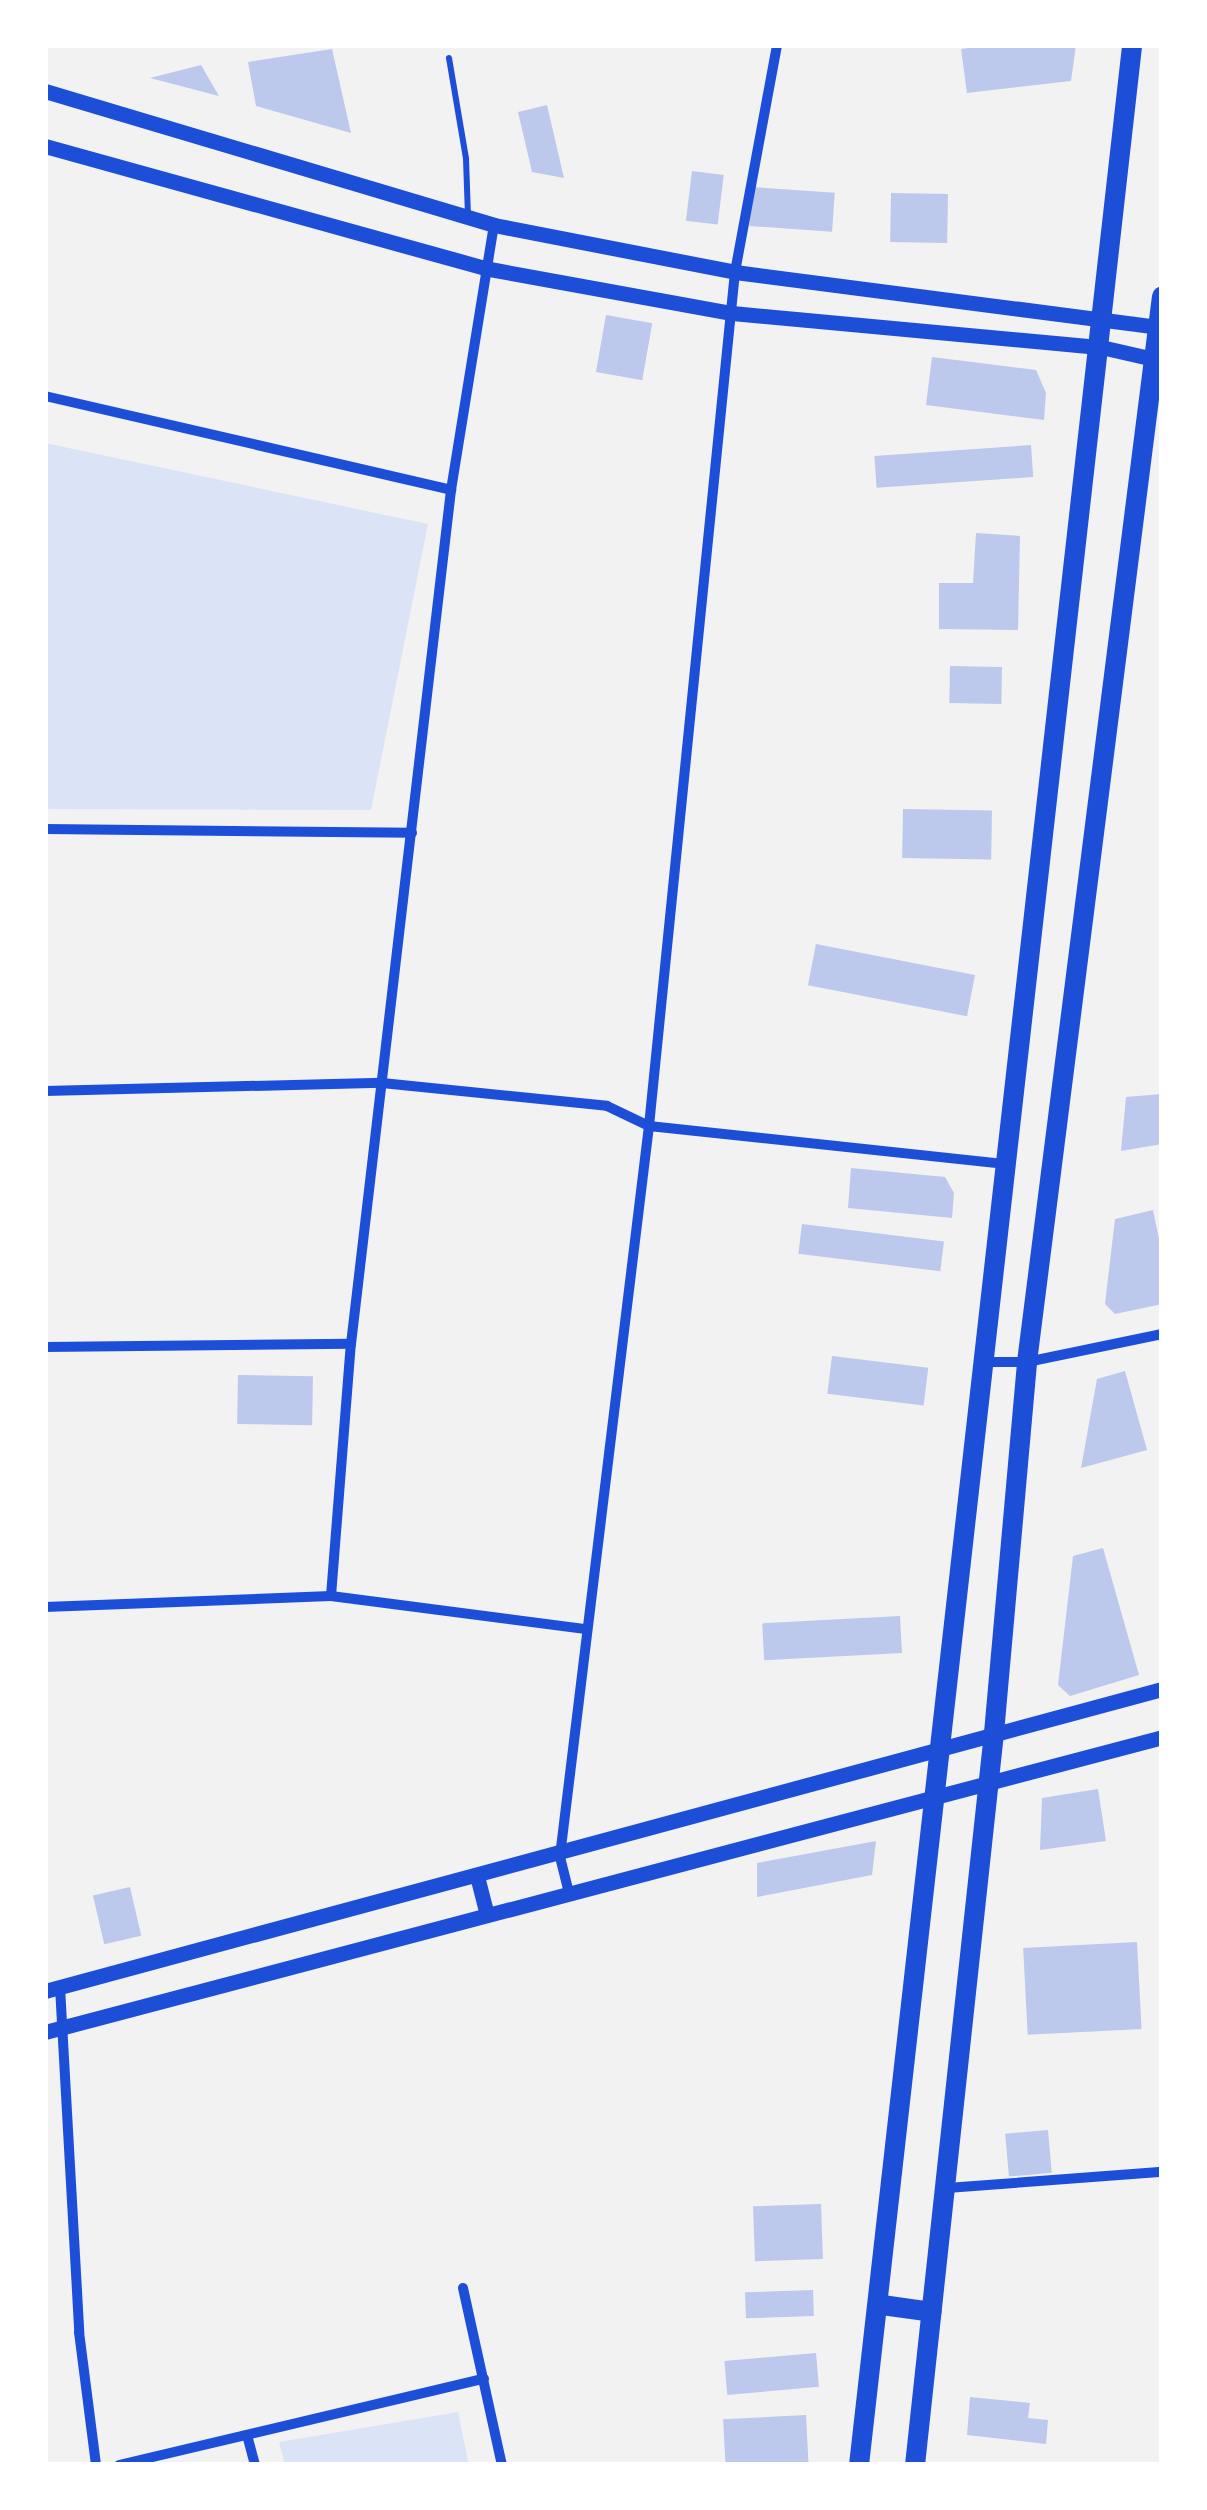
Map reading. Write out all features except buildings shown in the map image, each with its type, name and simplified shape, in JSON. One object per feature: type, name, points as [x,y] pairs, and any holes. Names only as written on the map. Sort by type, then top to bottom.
[{"type":"main road","points":[[860,2465],[882,2305],[1106,316],[1132,45]]},
{"type":"main road","points":[[914,2465],[994,1733],[1026,1362],[1158,360],[1162,297]]},
{"type":"main road","points":[[882,2305],[932,2312]]},
{"type":"street","points":[[569,1892],[560,1856],[584,1629],[648,1126],[735,272],[776,45]]},
{"type":"street","points":[[45,91],[494,225],[735,272],[1106,316],[1160,328]]},
{"type":"street","points":[[45,146],[484,268],[732,313],[1101,347],[1158,360]]},
{"type":"street","points":[[331,1596],[350,1344],[452,490],[484,268],[494,225]]},
{"type":"street","points":[[45,396],[452,490]]},
{"type":"street","points":[[45,829],[412,832]]},
{"type":"street","points":[[45,1092],[382,1083],[607,1106],[648,1126],[1008,1164]]},
{"type":"street","points":[[986,1362],[1026,1362],[1162,1334]]},
{"type":"street","points":[[45,1347],[350,1344]]},
{"type":"street","points":[[45,1607],[331,1596],[584,1629]]},
{"type":"street","points":[[96,2465],[79,2332],[66,2026],[53,1989],[560,1856],[1162,1689]]},
{"type":"street","points":[[45,2032],[938,1791],[1162,1737]]},
{"type":"street","points":[[477,1876],[487,1915]]},
{"type":"street","points":[[947,2188],[1162,2172]]},
{"type":"street","points":[[464,2288],[502,2465]]},
{"type":"street","points":[[119,2465],[484,2378]]},
{"type":"street","points":[[247,2434],[255,2465]]},
{"type":"lane","points":[[449,58],[466,159],[468,217]]},
{"type":"shaded area","points":[[45,443],[428,524],[371,810],[45,809]]},
{"type":"shaded area","points":[[458,2412],[469,2465],[285,2465],[279,2442]]}]
